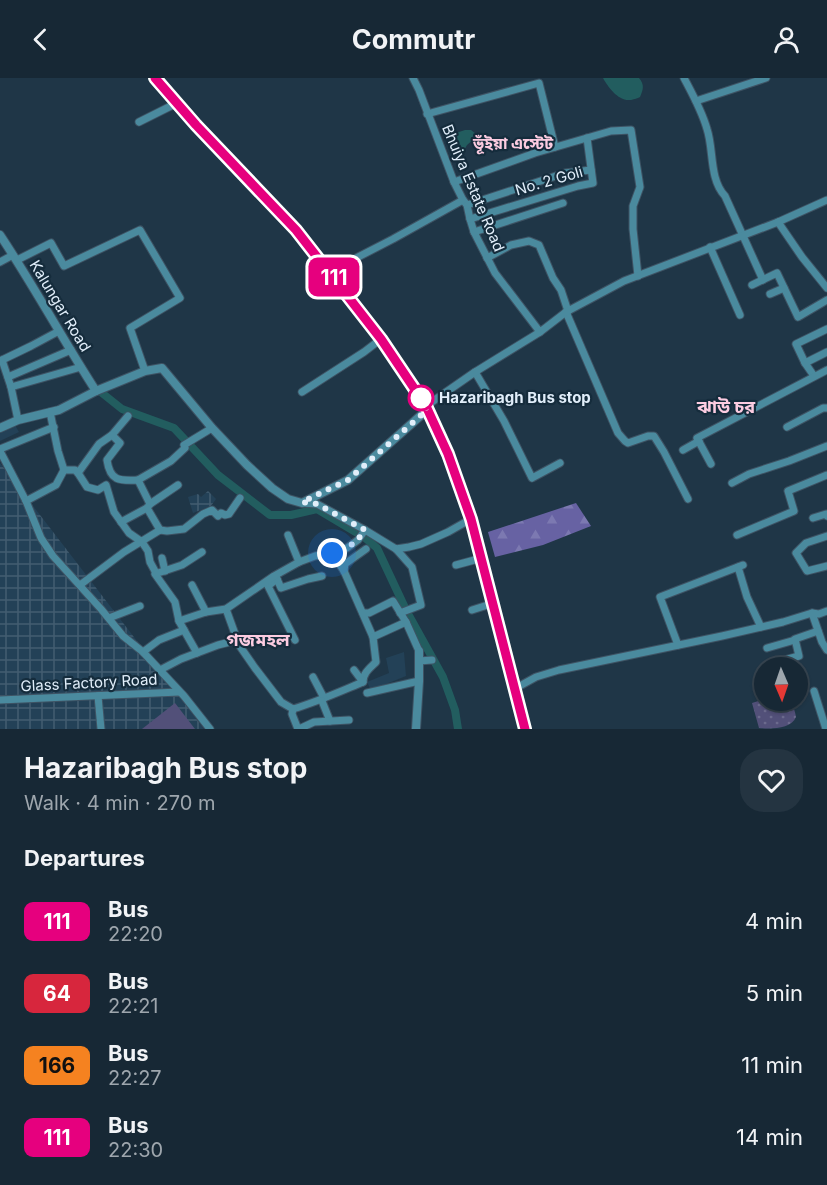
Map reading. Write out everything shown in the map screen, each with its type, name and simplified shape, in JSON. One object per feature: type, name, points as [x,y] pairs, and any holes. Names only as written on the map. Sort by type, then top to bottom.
[{"type":"highway","points":[[155,78],[296,230],[381,339],[427,408],[448,454],[471,519],[525,729]]},
{"type":"street","name":"Bhuiya Estate Road","points":[[413,78],[454,182],[465,203],[474,232],[495,273],[540,332]]},
{"type":"street","points":[[684,78],[708,130],[716,180],[763,280]]},
{"type":"street","points":[[696,101],[766,78]]},
{"type":"street","points":[[427,114],[539,83],[555,147]]},
{"type":"street","points":[[139,122],[177,103]]},
{"type":"street","points":[[454,182],[555,147],[611,131],[631,130],[640,186],[633,206],[638,276]]},
{"type":"street","name":"No. 2 Goli","points":[[470,219],[593,183],[587,138]]},
{"type":"street","points":[[329,272],[465,203],[565,173],[591,170]]},
{"type":"street","points":[[302,502],[348,480],[427,408],[475,372],[540,332],[567,311],[624,281],[778,222],[827,200]]},
{"type":"street","points":[[474,232],[563,203]]},
{"type":"street","points":[[778,222],[802,258],[827,288]]},
{"type":"street","points":[[0,262],[51,243],[64,266],[140,230],[180,298],[130,328],[145,371]]},
{"type":"street","name":"Kalungar Road","points":[[0,236],[96,391]]},
{"type":"street","points":[[487,258],[511,246],[529,241],[539,245],[553,278],[561,290],[567,311],[618,433],[628,443],[654,436],[688,498]]},
{"type":"street","points":[[710,247],[740,315]]},
{"type":"street","points":[[752,285],[777,273],[798,317],[827,300]]},
{"type":"street","points":[[770,294],[784,288]]},
{"type":"street","points":[[814,376],[796,344],[827,329]]},
{"type":"street","points":[[18,420],[11,387],[1,359],[59,331]]},
{"type":"street","points":[[302,392],[381,339]]},
{"type":"street","points":[[8,377],[71,350]]},
{"type":"street","points":[[805,363],[827,352]]},
{"type":"street","points":[[11,387],[81,367]]},
{"type":"street","points":[[0,428],[18,420],[59,410],[96,391],[145,371],[162,368],[212,428],[272,488],[288,499],[317,504],[396,549],[412,567],[421,605],[400,613]]},
{"type":"street","points":[[711,464],[697,438],[827,370]]},
{"type":"street","points":[[475,372],[504,421],[532,478],[560,463]]},
{"type":"street","points":[[787,427],[827,408]]},
{"type":"street","points":[[26,501],[56,485],[64,471],[50,412]]},
{"type":"street","points":[[78,473],[99,444],[112,435],[128,416]]},
{"type":"street","points":[[54,428],[0,450],[26,501],[41,538],[53,556],[123,636],[160,670],[210,729]]},
{"type":"street","points":[[112,435],[120,443],[107,460],[109,471],[114,477],[123,481],[138,480],[171,460],[184,447],[212,428]]},
{"type":"street","points":[[683,450],[699,441]]},
{"type":"street","points":[[732,483],[749,474],[827,446]]},
{"type":"street","points":[[64,471],[75,470],[87,487],[98,490],[114,477]]},
{"type":"street","points":[[736,535],[794,511],[788,490],[827,475]]},
{"type":"street","points":[[138,480],[160,530]]},
{"type":"street","points":[[106,485],[114,512],[129,533],[148,551],[155,574],[175,602],[179,621],[197,653]]},
{"type":"street","points":[[121,522],[178,486]]},
{"type":"street","points":[[80,585],[124,552],[160,530],[184,529],[212,510],[218,516],[221,513],[229,514],[240,498]]},
{"type":"street","points":[[813,518],[827,517]]},
{"type":"street","points":[[396,549],[421,544],[471,519]]},
{"type":"street","points":[[179,621],[206,612],[226,609],[299,562],[347,548],[358,540],[365,530]]},
{"type":"street","points":[[288,535],[299,562]]},
{"type":"street","points":[[827,536],[806,543],[796,553],[807,571],[827,566]]},
{"type":"street","points":[[344,571],[345,564],[366,549]]},
{"type":"street","points":[[155,574],[182,565],[202,552]]},
{"type":"street","points":[[332,553],[344,571],[373,637],[376,662],[368,670],[363,682]]},
{"type":"street","points":[[162,558],[165,571]]},
{"type":"street","points":[[456,565],[482,558]]},
{"type":"street","points":[[678,645],[660,597],[741,566],[747,597],[761,627]]},
{"type":"street","points":[[275,577],[281,588],[322,576]]},
{"type":"street","points":[[275,577],[268,586],[295,640]]},
{"type":"street","points":[[192,585],[206,612]]},
{"type":"street","points":[[363,613],[369,613],[393,602],[426,661],[419,681],[416,729]]},
{"type":"street","points":[[472,610],[494,603]]},
{"type":"street","points":[[109,618],[141,606]]},
{"type":"street","points":[[226,609],[239,645],[281,702],[293,709],[363,682]]},
{"type":"street","points":[[516,688],[536,677],[559,670],[722,636],[827,611]]},
{"type":"street","points":[[812,613],[827,650]]},
{"type":"street","points":[[373,637],[406,622]]},
{"type":"street","points":[[142,652],[159,640],[184,630]]},
{"type":"street","points":[[766,648],[819,631]]},
{"type":"street","points":[[160,670],[197,653],[238,640]]},
{"type":"street","points":[[795,640],[800,657]]},
{"type":"street","points":[[354,670],[363,682]]},
{"type":"street","points":[[313,677],[330,721]]},
{"type":"street","points":[[367,693],[419,681]]},
{"type":"street","points":[[814,691],[826,729]]},
{"type":"street","name":"Glass Factory Road","points":[[0,700],[179,692]]},
{"type":"street","points":[[98,696],[101,729]]},
{"type":"street","points":[[293,709],[292,714],[298,729],[314,722],[349,720]]},
{"type":"shaded area","points":[[603,78],[639,78],[643,88],[640,97],[630,100],[621,98]]},
{"type":"shaded area","points":[[471,130],[476,134],[461,152],[446,140],[447,136]]},
{"type":"shaded area","points":[[15,425],[19,432],[0,441],[0,432]]},
{"type":"shaded area","points":[[0,463],[167,680],[204,729],[0,729]]},
{"type":"shaded area","points":[[208,491],[216,499],[211,506],[193,513],[188,497],[198,494],[201,497]]},
{"type":"shaded area","points":[[404,652],[406,676],[371,690],[367,682],[389,673],[386,658]]},
{"type":"shaded area","points":[[175,703],[195,729],[142,729]]},
{"type":"shaded area","points":[[754,711],[795,711],[794,721],[786,726],[759,728]]},
{"type":"green space","points":[[576,503],[591,526],[543,545],[495,557],[488,532]]},
{"type":"waterway","points":[[102,393],[122,409],[174,428],[218,475],[270,515],[291,515],[317,509],[364,537],[377,548],[407,612],[443,677],[455,710],[458,729]]},
{"type":"bus line","name":"111","points":[[155,78],[196,125],[296,230],[381,339],[426,406],[448,454],[471,519],[525,729]]},
{"type":"place","name":"Hazaribagh Bus stop","points":[[421,398]]},
{"type":"district","name":"ভূঁইয়া এস্টেট","points":[[513,143]]},
{"type":"district","name":"ঝাউ চর","points":[[726,407]]},
{"type":"district","name":"গজমহল","points":[[258,640]]},
{"type":"route","points":[[332,553],[347,548],[358,540],[365,530],[317,504],[302,502],[348,480],[427,410],[421,398]]}]
